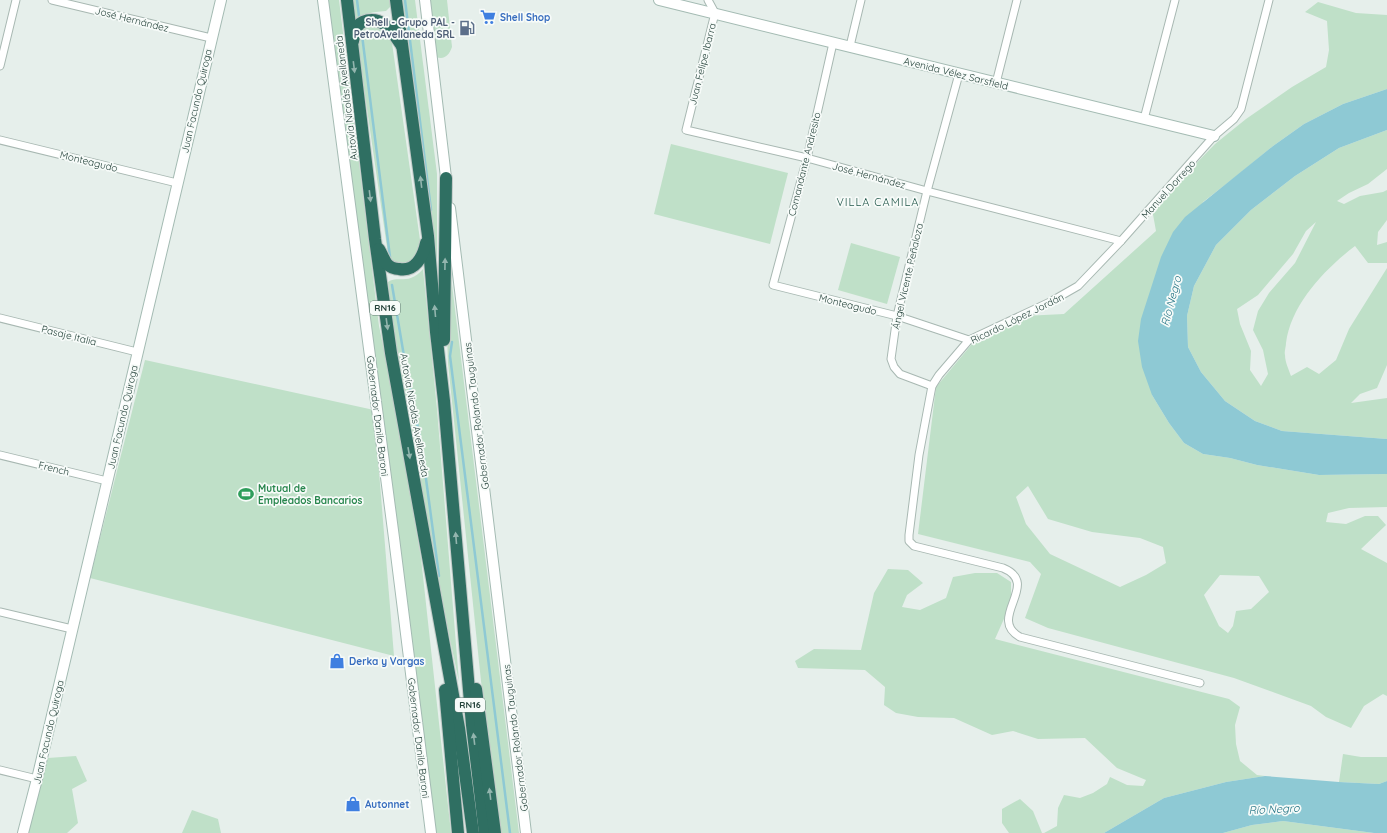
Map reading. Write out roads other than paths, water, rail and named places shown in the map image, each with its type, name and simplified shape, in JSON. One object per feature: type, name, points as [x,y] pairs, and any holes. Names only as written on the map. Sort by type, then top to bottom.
[{"type":"highway","name":"Autovía Nicolás Avellaneda","points":[[347,0],[375,239],[391,353],[459,728],[473,833]]},
{"type":"highway","name":"RN16","points":[[396,0],[428,236],[472,725],[485,833]]},
{"type":"highway","points":[[352,50],[355,31],[362,23],[368,20],[376,20],[384,24],[403,47]]},
{"type":"highway","points":[[444,401],[446,178]]},
{"type":"highway","points":[[375,239],[387,264],[394,268],[403,270],[410,268],[420,260],[428,236]]},
{"type":"highway","points":[[459,577],[476,687],[495,833]]},
{"type":"highway","points":[[437,613],[458,833]]},
{"type":"street","points":[[0,66],[16,0]]},
{"type":"street","name":"José Hernández","points":[[52,0],[211,38]]},
{"type":"street","name":"Juan Facundo Quiroga","points":[[23,833],[221,0]]},
{"type":"street","name":"Gobernador Danilo Baroni","points":[[323,0],[395,546],[430,833]]},
{"type":"street","name":"Gobernador Rolando Tauguinas","points":[[425,0],[526,833]]},
{"type":"street","name":"Avenida Vélez Sarsfield","points":[[659,0],[1214,136]]},
{"type":"street","name":"Juan Felipe Ibarra","points":[[686,130],[715,13],[708,0]]},
{"type":"street","points":[[850,46],[861,0]]},
{"type":"street","points":[[996,83],[1017,0]]},
{"type":"street","points":[[1144,119],[1176,0]]},
{"type":"street","points":[[1214,136],[1234,119],[1241,109],[1269,0]]},
{"type":"street","name":"Comandante Andresito","points":[[773,285],[807,158],[833,42]]},
{"type":"street","name":"Ángel Vicente Peñaloza","points":[[932,386],[900,374],[894,367],[891,359],[897,316],[927,191],[959,74]]},
{"type":"street","name":"José Hernández","points":[[686,130],[807,158],[927,191],[1122,240]]},
{"type":"street","name":"Manuel Dorrego","points":[[1122,240],[1214,136]]},
{"type":"street","name":"Monteagudo","points":[[0,140],[177,182]]},
{"type":"street","name":"Ricardo López Jordán","points":[[1122,240],[1078,286],[1050,302],[969,340],[939,375],[932,386],[919,455],[908,535],[909,541],[914,546],[1003,568],[1011,572],[1016,578],[1018,587],[1008,617],[1009,627],[1013,633],[1020,637],[1200,683]]},
{"type":"street","name":"Monteagudo","points":[[773,285],[897,316],[969,340]]},
{"type":"street","name":"Pasaje Italia","points":[[0,318],[138,352]]},
{"type":"street","name":"French","points":[[0,455],[107,480]]},
{"type":"street","points":[[0,612],[72,629]]},
{"type":"street","points":[[0,770],[37,779]]},
{"type":"water","name":"Río Negro","points":[[1387,89],[1387,130],[1339,148],[1295,176],[1251,210],[1216,245],[1194,286],[1187,316],[1188,347],[1201,372],[1225,401],[1255,421],[1282,431],[1387,439],[1387,474],[1319,475],[1257,465],[1230,458],[1203,454],[1184,443],[1169,423],[1152,395],[1142,367],[1138,341],[1141,319],[1161,257],[1173,232],[1185,217],[1273,146],[1304,124],[1343,104]]},
{"type":"water","name":"Río Negro","points":[[1265,776],[1379,784],[1387,781],[1387,833],[1374,833],[1283,821],[1252,825],[1223,833],[1104,833],[1164,798],[1226,782]]},
{"type":"waterway","points":[[357,0],[359,16]]},
{"type":"waterway","points":[[405,0],[431,210]]},
{"type":"waterway","points":[[362,35],[390,257]]},
{"type":"waterway","points":[[392,285],[422,449],[439,576]]},
{"type":"waterway","points":[[452,342],[450,356],[510,833]]},
{"type":"place","name":"Shell Shop","points":[[488,17]]},
{"type":"place","name":"Shell - Grupo PAL - PetroAvellaneda SRL","points":[[467,28]]},
{"type":"place","name":"Mutual de Empleados Bancarios","points":[[246,494]]},
{"type":"place","name":"Derka y Vargas","points":[[337,661]]},
{"type":"place","name":"Autonnet","points":[[353,804]]},
{"type":"district","name":"VILLA CAMILA","points":[[878,202]]}]
